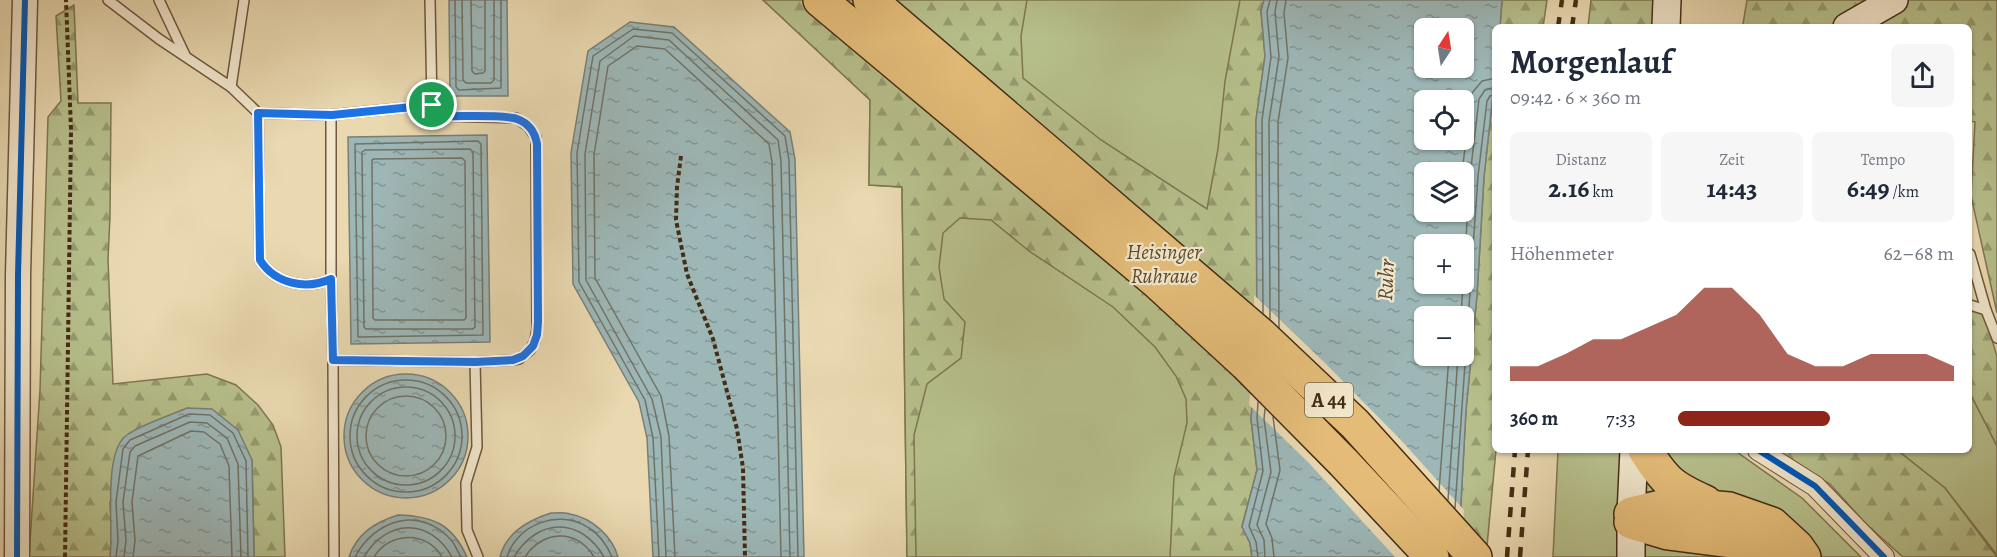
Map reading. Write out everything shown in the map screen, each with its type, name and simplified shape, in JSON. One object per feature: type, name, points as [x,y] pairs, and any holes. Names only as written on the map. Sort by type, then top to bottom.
[{"type":"highway","name":"A 44","points":[[820,0],[1165,290],[1246,364],[1343,462],[1432,557]]},
{"type":"highway","name":"A 44","points":[[870,0],[1261,336],[1355,424],[1475,557]]},
{"type":"highway","points":[[1647,453],[1666,481],[1684,493],[1715,507]]},
{"type":"highway","points":[[1631,518],[1673,504],[1715,507],[1752,516],[1772,524],[1797,547],[1804,557]]},
{"type":"highway","points":[[1631,518],[1668,533],[1748,543],[1770,552],[1774,557]]},
{"type":"highway","points":[[1676,557],[1682,549],[1703,538]]},
{"type":"main road","points":[[1666,0],[1666,24]]},
{"type":"main road","points":[[1852,24],[1894,0]]},
{"type":"main road","points":[[1631,557],[1634,453]]},
{"type":"street","points":[[16,557],[18,275],[25,0]]},
{"type":"street","points":[[1763,453],[1815,486],[1884,557]]},
{"type":"lane","points":[[108,0],[159,39],[231,87],[258,113],[332,115],[432,105]]},
{"type":"lane","points":[[159,0],[185,55]]},
{"type":"lane","points":[[231,87],[244,0]]},
{"type":"lane","points":[[333,360],[475,362],[519,359],[530,350],[535,341],[538,322],[536,138],[528,126],[516,118],[440,116],[434,111],[430,0]]},
{"type":"lane","points":[[258,113],[260,260],[269,272],[293,283],[314,285],[331,279]]},
{"type":"lane","points":[[332,115],[334,557]]},
{"type":"lane","points":[[1972,261],[1986,310],[1997,338]]},
{"type":"lane","points":[[1972,306],[1986,310]]},
{"type":"lane","points":[[475,362],[477,447],[466,483],[467,530],[478,557]]},
{"type":"path","points":[[65,557],[71,130],[66,0]]},
{"type":"path","points":[[681,156],[676,220],[687,274],[713,339],[737,429],[743,468],[745,557]]},
{"type":"green space","name":"Heisinger Ruhraue","points":[[763,0],[1545,0],[1541,24],[1492,24],[1492,453],[1494,453],[1484,557],[907,557],[902,187],[869,185],[870,100]]},
{"type":"green space","points":[[763,0],[1027,0],[1021,36],[1023,78],[1101,140],[1207,209],[1218,149],[1225,81],[1240,0],[1264,0],[1261,11],[1265,56],[1256,120],[1257,346],[1251,419],[1257,470],[1242,526],[1250,543],[1252,557],[1170,557],[1174,477],[1187,423],[1186,399],[1176,376],[1155,347],[1113,307],[1029,251],[991,220],[960,218],[943,233],[939,267],[944,299],[965,322],[961,358],[927,384],[914,435],[916,557],[907,557],[902,187],[869,185],[870,100]]},
{"type":"green space","points":[[1502,0],[1547,0],[1543,24],[1500,24]]},
{"type":"green space","points":[[1591,0],[1658,0],[1657,24],[1588,24]]},
{"type":"green space","points":[[1747,0],[1891,0],[1851,24],[1743,24]]},
{"type":"green space","points":[[1896,0],[1997,0],[1997,313],[1972,200],[1975,122],[1972,121],[1972,24],[1855,24]]},
{"type":"green space","points":[[74,5],[78,103],[111,103],[108,260],[113,384],[207,374],[236,385],[258,405],[273,425],[281,447],[285,557],[254,557],[252,460],[110,502],[112,541],[110,557],[29,557],[40,390],[48,117],[61,101],[56,16]]},
{"type":"green space","points":[[1492,104],[1492,453],[1496,453],[1486,557],[1458,557],[1466,410],[1470,366],[1474,366],[1484,177]]},
{"type":"green space","points":[[1972,310],[1984,314],[1997,356],[1997,446],[1972,397]]},
{"type":"green space","points":[[1972,397],[1997,446],[1997,555],[1945,488],[1901,453],[1972,453]]},
{"type":"green space","points":[[1558,453],[1738,453],[1802,498],[1861,557],[1553,557]]},
{"type":"green space","points":[[1774,453],[1901,453],[1945,488],[1997,557],[1903,557],[1866,524],[1830,484]]},
{"type":"water","points":[[449,0],[507,0],[508,96],[450,96]]},
{"type":"water","name":"Ruhr","points":[[1264,0],[1502,0],[1500,24],[1492,24],[1492,104],[1484,177],[1474,326],[1474,306],[1414,306],[1414,366],[1470,366],[1458,557],[1252,557],[1250,543],[1242,527],[1257,470],[1251,419],[1257,346],[1256,120],[1265,56],[1261,11]]},
{"type":"water","points":[[630,22],[674,27],[790,132],[795,159],[804,557],[653,557],[647,438],[639,402],[573,284],[571,153],[588,51]]},
{"type":"water","points":[[487,135],[490,342],[351,344],[348,137]]},
{"type":"water","points":[[406,374],[430,378],[450,392],[464,412],[468,436],[464,460],[450,480],[430,494],[406,498],[382,494],[362,480],[348,460],[344,436],[348,412],[362,392],[382,378]]},
{"type":"water","points":[[187,408],[212,409],[238,430],[252,460],[254,557],[110,557],[112,474],[114,457],[119,444],[127,435],[140,428]]},
{"type":"water","points":[[551,513],[568,513],[586,519],[606,535],[618,557],[500,557],[503,548],[513,534],[527,523]]},
{"type":"water","points":[[398,515],[421,517],[440,524],[455,537],[467,557],[349,557],[362,535],[382,521]]},
{"type":"pier","points":[[1254,295],[1400,439],[1464,510],[1461,557],[1395,557],[1309,463],[1249,405],[1254,346]]},
{"type":"railway","points":[[1558,24],[1562,0]]},
{"type":"railway","points":[[1572,24],[1576,0]]},
{"type":"railway","points":[[1507,557],[1515,453]]},
{"type":"railway","points":[[1520,557],[1528,453]]},
{"type":"cycle path","points":[[17,557],[18,275],[25,0]]},
{"type":"cycle path","points":[[1763,453],[1815,486],[1884,557]]},
{"type":"route","points":[[432,105],[434,111],[440,116],[516,118],[534,133],[537,144],[538,322],[535,341],[527,353],[513,360],[475,362],[333,360],[331,279],[314,285],[293,283],[269,272],[260,260],[258,113],[332,115],[432,105]]}]
